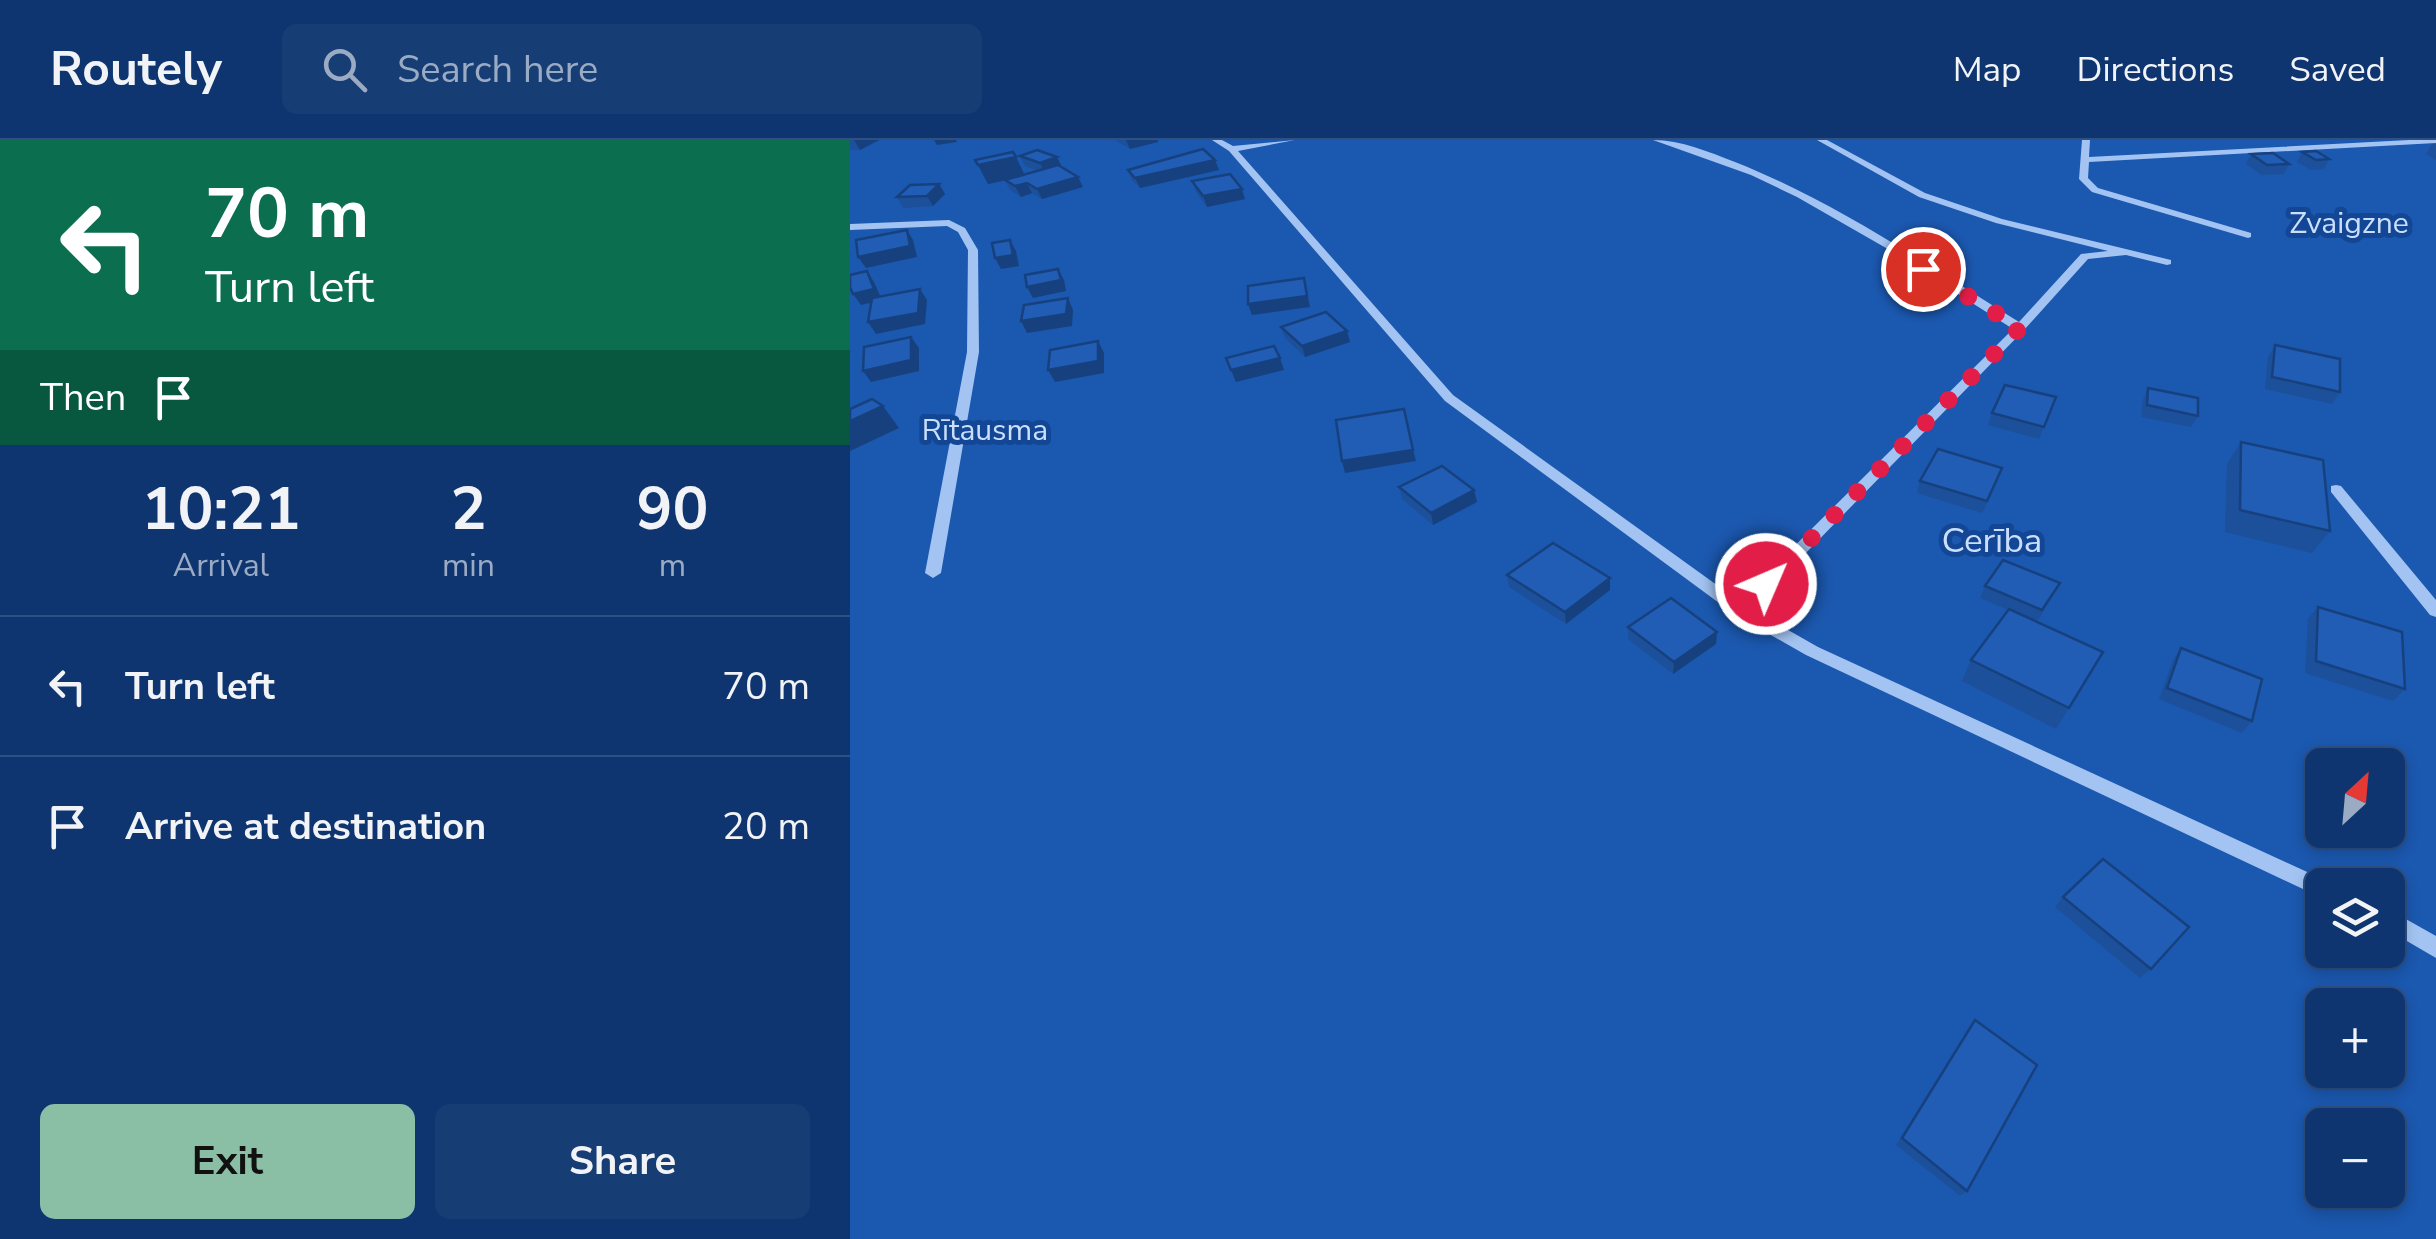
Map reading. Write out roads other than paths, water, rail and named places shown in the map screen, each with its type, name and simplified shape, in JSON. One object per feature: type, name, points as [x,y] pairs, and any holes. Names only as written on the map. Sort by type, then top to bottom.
[{"type":"lane","points":[[1216,140],[1232,149],[1449,398],[1740,610],[1812,650],[2305,881]]},
{"type":"lane","points":[[1232,149],[1291,140]]},
{"type":"lane","points":[[1657,140],[1686,147],[1794,189],[2020,328]]},
{"type":"lane","points":[[1820,140],[1922,196],[1999,220],[2167,262]]},
{"type":"lane","points":[[2086,140],[2083,179],[2095,190],[2248,235]]},
{"type":"lane","points":[[2087,160],[2436,141]]},
{"type":"lane","points":[[850,227],[949,223],[962,230],[973,250],[973,352],[934,573]]},
{"type":"lane","points":[[1740,610],[2020,328],[2085,256],[2128,252]]},
{"type":"lane","points":[[2336,489],[2436,612]]},
{"type":"lane","points":[[2405,929],[2436,948]]},
{"type":"park label","name":"Zvaigzne","points":[[2349,223]]},
{"type":"park label","name":"Rītausma","points":[[985,430]]},
{"type":"park label","name":"Cerība","points":[[1992,540]]}]
